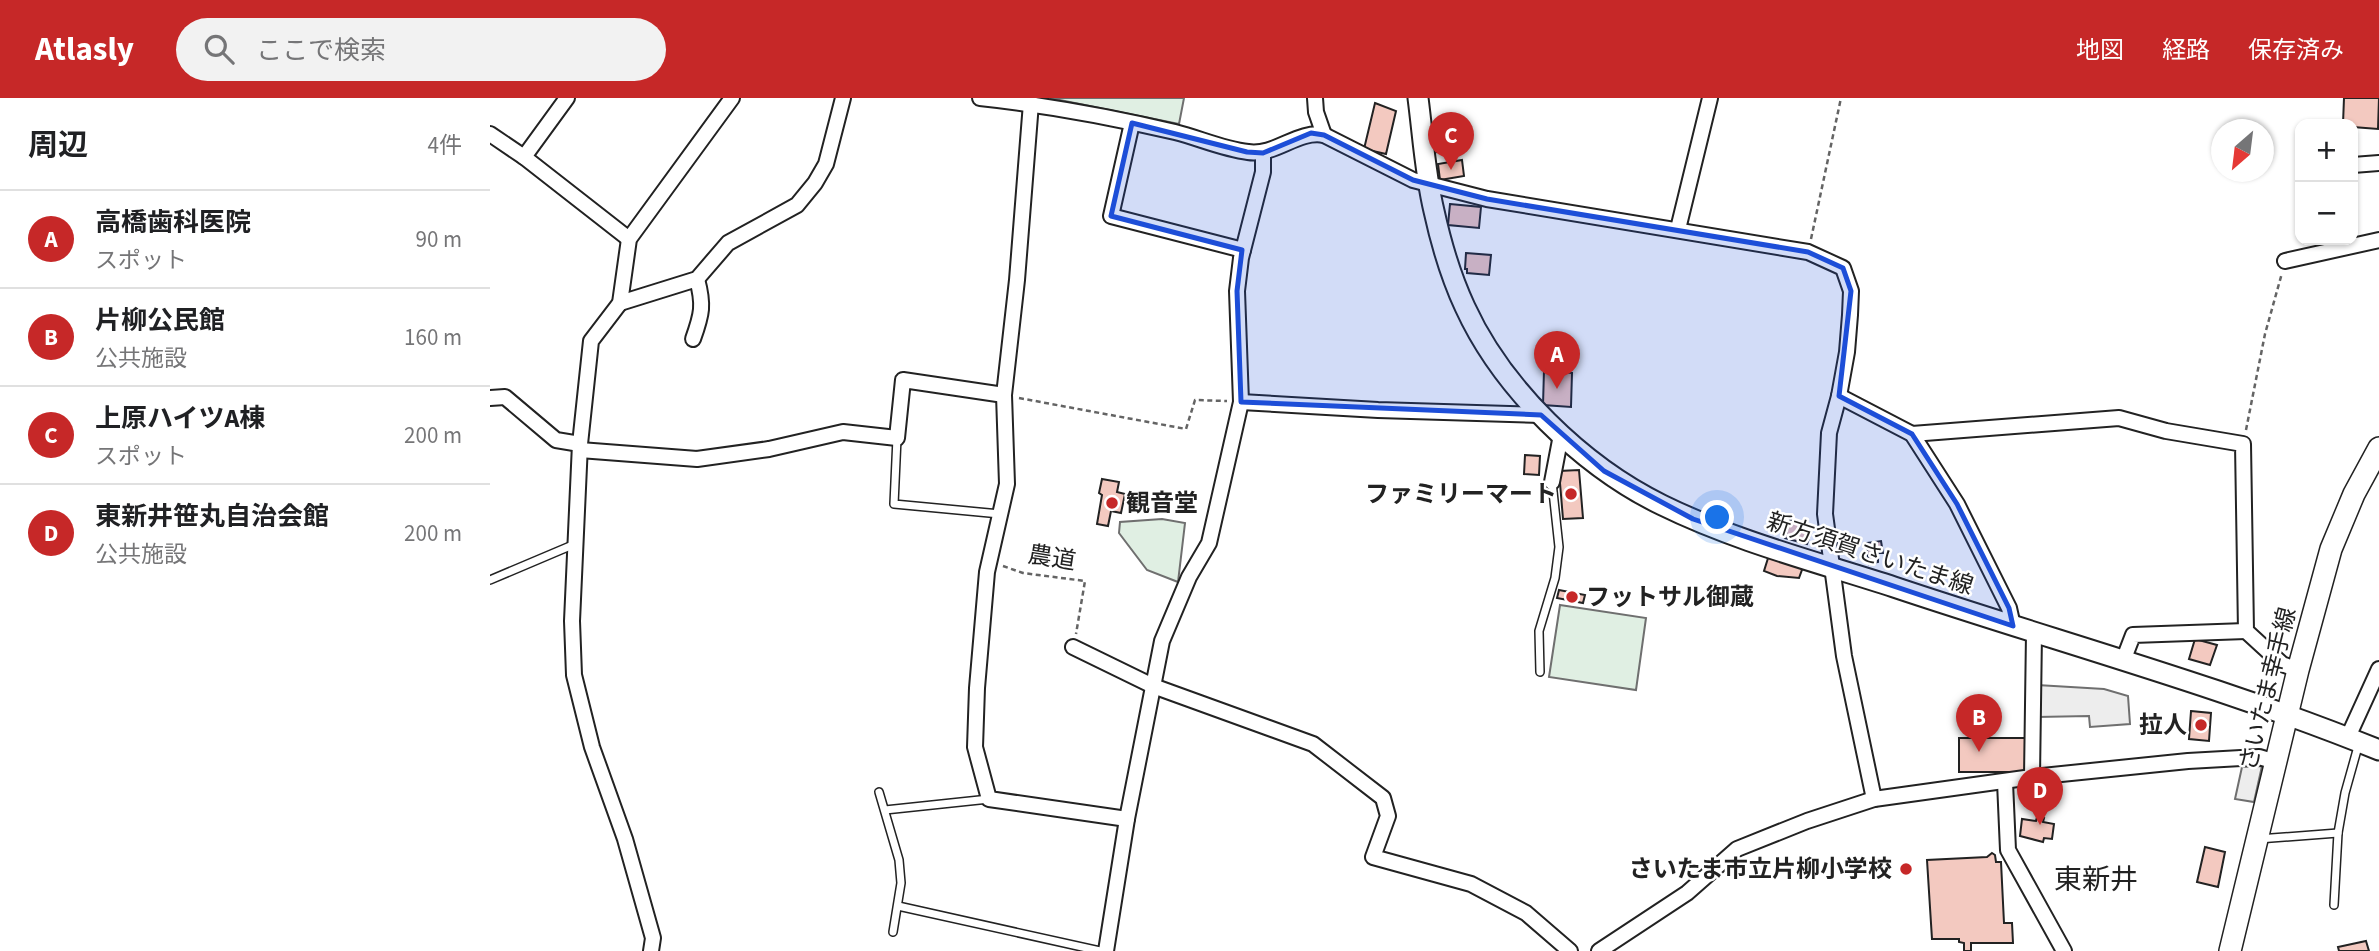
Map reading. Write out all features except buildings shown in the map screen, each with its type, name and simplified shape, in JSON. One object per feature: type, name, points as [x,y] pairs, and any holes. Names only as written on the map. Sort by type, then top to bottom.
[{"type":"main road","name":"新方須賀さいたま線","points":[[1418,98],[1428,183],[1441,241],[1465,307],[1499,363],[1541,415],[1604,471],[1661,505],[1731,534],[2123,661],[2379,750]]},
{"type":"main road","name":"さいたま幸手線","points":[[2230,951],[2298,670],[2335,538],[2379,447]]},
{"type":"street","points":[[524,157],[566,98]]},
{"type":"street","points":[[651,951],[653,938],[625,839],[592,747],[574,675],[572,621],[580,447],[591,341],[620,303],[629,239],[732,98]]},
{"type":"street","points":[[620,303],[697,279],[728,243],[797,205],[816,183],[826,164],[843,98]]},
{"type":"street","points":[[980,98],[1031,103],[1177,132],[1247,152],[1263,153],[1311,133],[1324,135],[1413,180],[1487,199],[1808,252],[1843,268],[1851,291],[1847,352],[1829,433],[1825,513],[1844,656],[1874,799]]},
{"type":"street","points":[[1315,98],[1316,113],[1324,135]]},
{"type":"street","points":[[1678,229],[1710,98]]},
{"type":"street","points":[[1031,103],[1017,280],[1004,395],[1007,484],[987,572],[975,747],[989,799],[1127,819]]},
{"type":"street","points":[[1132,123],[1111,216],[1243,250]]},
{"type":"street","points":[[490,134],[524,157],[629,239]]},
{"type":"street","points":[[1107,951],[1127,819],[1163,641],[1189,577],[1209,543],[1241,402],[1237,291],[1243,250],[1263,172],[1263,153]]},
{"type":"street","points":[[2358,165],[2379,163]]},
{"type":"street","points":[[2358,242],[2379,240]]},
{"type":"street","points":[[2285,261],[2329,245]]},
{"type":"street","points":[[692,339],[702,313],[703,300],[697,279]]},
{"type":"street","points":[[490,398],[505,397],[556,440],[580,447],[697,459],[769,449],[844,432],[897,438],[903,380],[1004,395]]},
{"type":"street","points":[[1839,396],[1912,434],[1957,504],[2009,608],[2013,626]]},
{"type":"street","points":[[1241,402],[1541,415]]},
{"type":"street","points":[[1912,434],[2119,418],[2166,431],[2244,444],[2246,631]]},
{"type":"street","points":[[1552,481],[1561,435]]},
{"type":"street","points":[[2123,661],[2133,635],[2246,631],[2282,664],[2298,670]]},
{"type":"street","points":[[2032,778],[2034,634]]},
{"type":"street","points":[[1073,647],[1153,686],[1313,744],[1383,799],[1388,816],[1373,857],[1471,884],[1526,913],[1570,951]]},
{"type":"street","points":[[2354,740],[2379,669]]},
{"type":"street","points":[[1600,951],[1687,893],[1737,849],[1807,821],[1874,799],[2188,761],[2259,757],[2276,762]]},
{"type":"street","points":[[2005,782],[2008,850],[2064,951]]},
{"type":"lane","points":[[897,438],[894,504],[1001,514]]},
{"type":"lane","points":[[1540,672],[1539,631],[1555,578],[1559,547],[1552,481]]},
{"type":"lane","points":[[490,580],[575,544]]},
{"type":"lane","points":[[2334,905],[2338,832],[2354,740]]},
{"type":"lane","points":[[879,792],[898,860],[901,883],[892,932]]},
{"type":"lane","points":[[885,810],[989,799]]},
{"type":"lane","points":[[2258,839],[2338,832]]},
{"type":"lane","points":[[898,906],[1100,951]]},
{"type":"path","points":[[1808,252],[1841,98]]},
{"type":"path","points":[[2244,444],[2264,334],[2285,261]]},
{"type":"path","points":[[1004,395],[1186,429],[1195,400],[1241,402]]},
{"type":"path","name":"農道","points":[[990,560],[1023,573],[1085,581],[1073,647]]},
{"type":"highlighted area","points":[[1132,123],[1247,152],[1263,153],[1311,133],[1324,135],[1413,180],[1487,199],[1808,252],[1843,268],[1851,291],[1839,396],[1912,434],[1957,504],[2009,608],[2013,626],[1693,519],[1604,471],[1541,415],[1241,402],[1237,291],[1242,250],[1111,216]]},
{"type":"green space","points":[[1050,98],[1184,98],[1179,124]]},
{"type":"green space","points":[[1162,519],[1185,523],[1178,582],[1147,570],[1119,533],[1120,522]]},
{"type":"green space","points":[[1560,605],[1646,618],[1636,690],[1549,677]]},
{"type":"shaded area","points":[[2037,685],[2104,689],[2128,696],[2130,724],[2090,727],[2089,716],[2037,717]]},
{"type":"shaded area","points":[[2262,766],[2254,802],[2235,799],[2242,767]]},
{"type":"place","name":"上原ハイツA棟","points":[[1451,170]]},
{"type":"place","name":"高橋歯科医院","points":[[1557,389]]},
{"type":"place","name":"ファミリーマート","points":[[1571,494]]},
{"type":"place","name":"観音堂","points":[[1112,503]]},
{"type":"place","name":"フットサル御蔵","points":[[1572,597]]},
{"type":"place","name":"拉人","points":[[2201,725]]},
{"type":"place","name":"片柳公民館","points":[[1979,752]]},
{"type":"place","name":"東新井笹丸自治会館","points":[[2040,825]]},
{"type":"place","name":"さいたま市立片柳小学校","points":[[1906,869]]},
{"type":"district","name":"東新井","points":[[2096,880]]}]
